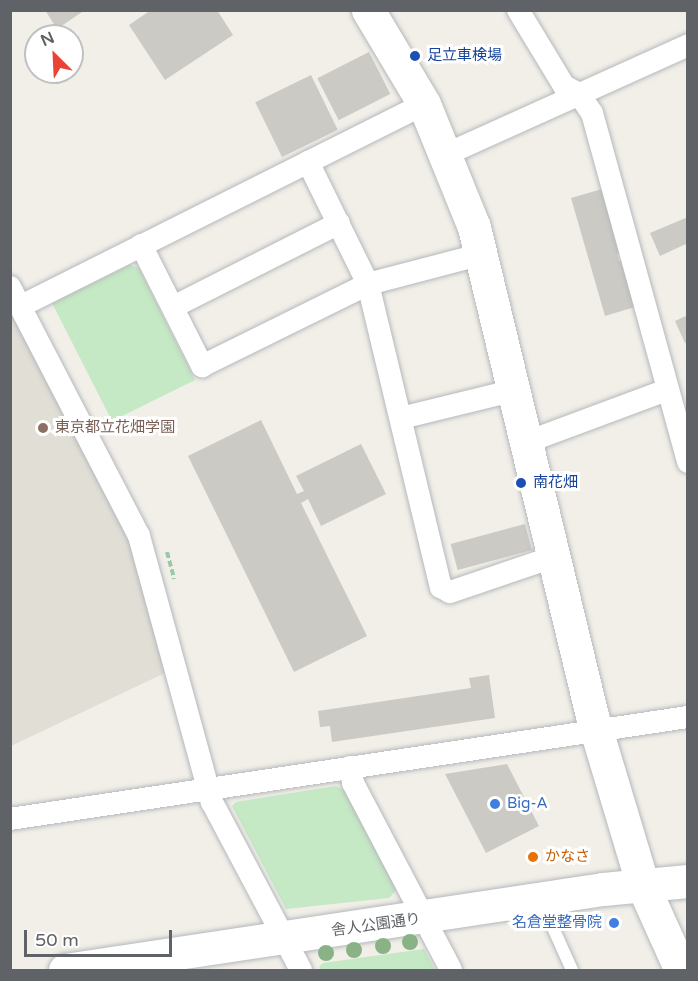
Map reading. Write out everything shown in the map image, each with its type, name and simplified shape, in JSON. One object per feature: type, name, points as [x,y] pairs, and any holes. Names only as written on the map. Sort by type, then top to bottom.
[{"type":"street","points":[[368,10],[424,104],[447,154],[482,254],[596,730],[642,886],[681,970]]},
{"type":"street","points":[[518,10],[564,86],[579,94],[592,113],[687,462]]},
{"type":"street","points":[[447,154],[687,45]]},
{"type":"street","points":[[301,970],[212,802],[210,788],[181,698],[139,536],[17,296],[141,245],[424,104]]},
{"type":"street","points":[[308,162],[368,284],[441,587],[450,592],[553,557]]},
{"type":"street","points":[[173,307],[339,223]]},
{"type":"street","points":[[141,245],[202,366],[368,284],[482,254]]},
{"type":"street","points":[[401,418],[516,390]]},
{"type":"street","points":[[528,442],[667,390]]},
{"type":"street","points":[[10,819],[687,717]]},
{"type":"street","points":[[350,767],[353,783],[451,970]]},
{"type":"street","name":"舎人公園通り","points":[[65,970],[424,919],[541,899],[687,881]]},
{"type":"lane","points":[[541,899],[572,970]]},
{"type":"shaded area","name":"東京都立花畑学園","points":[[10,304],[132,544],[167,672],[11,746]]},
{"type":"green space","points":[[129,265],[139,268],[195,380],[112,421],[52,303]]},
{"type":"green space","points":[[336,786],[345,791],[397,889],[389,898],[286,909],[232,806],[236,802]]},
{"type":"green space","points":[[424,949],[435,970],[321,970],[319,967],[323,963]]},
{"type":"building","points":[[45,10],[85,10],[64,24],[54,24]]},
{"type":"building","points":[[151,10],[217,10],[233,35],[165,80],[129,25]]},
{"type":"building","points":[[369,52],[390,94],[339,120],[317,78]]},
{"type":"building","points":[[311,75],[338,130],[282,157],[255,102]]},
{"type":"building","points":[[602,189],[621,253],[617,254],[619,261],[622,260],[635,307],[605,316],[571,198]]},
{"type":"building","points":[[688,217],[688,243],[660,256],[650,233]]},
{"type":"building","points":[[688,315],[688,342],[685,343],[675,321]]},
{"type":"building","points":[[261,420],[297,494],[304,491],[296,476],[361,444],[386,494],[321,526],[308,499],[301,503],[367,636],[294,672],[188,456]]},
{"type":"building","points":[[525,524],[532,550],[458,570],[451,544]]},
{"type":"building","points":[[489,675],[495,718],[332,742],[330,726],[320,727],[318,711],[471,688],[469,678]]},
{"type":"building","points":[[507,764],[539,826],[486,853],[445,774]]},
{"type":"place","name":"足立車検場","points":[[415,56]]},
{"type":"place","name":"東京都立花畑学園","points":[[43,428]]},
{"type":"place","name":"南花畑","points":[[521,483]]},
{"type":"place","name":"Big-A","points":[[495,804]]},
{"type":"place","name":"かなさ","points":[[533,857]]},
{"type":"place","name":"名倉堂整骨院","points":[[614,923]]}]
